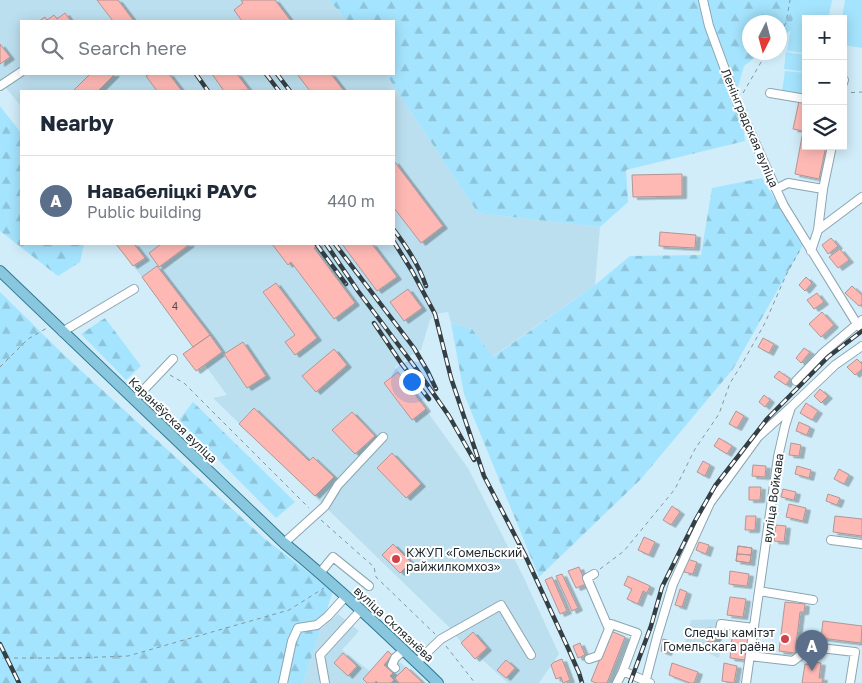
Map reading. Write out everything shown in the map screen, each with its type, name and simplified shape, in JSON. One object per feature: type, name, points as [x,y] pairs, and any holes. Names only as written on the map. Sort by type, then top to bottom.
[{"type":"main road","name":"Каранёўская вуліца","points":[[0,271],[284,543],[331,584]]},
{"type":"main road","name":"вуліца Склязнёва","points":[[331,584],[438,683]]},
{"type":"street","name":"Ленінградская вуліца","points":[[703,0],[710,26],[737,102],[784,206],[811,251],[860,324]]},
{"type":"street","points":[[0,86],[20,73]]},
{"type":"street","points":[[770,93],[802,98]]},
{"type":"street","points":[[811,251],[819,227],[822,189],[831,150]]},
{"type":"street","points":[[776,189],[788,183],[822,189]]},
{"type":"street","points":[[819,227],[862,197]]},
{"type":"street","points":[[62,332],[134,289]]},
{"type":"street","points":[[796,381],[823,353],[860,324]]},
{"type":"street","name":"вуліца Войкава","points":[[746,683],[778,457],[791,407],[835,365],[862,346]]},
{"type":"street","points":[[135,399],[173,359]]},
{"type":"street","points":[[622,671],[647,682],[657,637],[673,584],[710,504],[758,436],[791,407]]},
{"type":"street","points":[[284,543],[325,506],[338,485],[383,437]]},
{"type":"street","points":[[831,540],[862,544]]},
{"type":"street","points":[[320,573],[333,557],[369,586]]},
{"type":"street","points":[[594,574],[587,578],[609,629]]},
{"type":"street","points":[[759,591],[813,600]]},
{"type":"street","points":[[283,683],[292,641],[298,628],[317,624],[328,616],[346,596]]},
{"type":"street","points":[[417,662],[441,639],[501,605],[531,655]]},
{"type":"street","points":[[325,683],[320,655],[361,610]]},
{"type":"street","points":[[589,659],[598,656],[611,624],[637,633],[618,683]]},
{"type":"street","points":[[720,630],[720,624],[754,628]]},
{"type":"street","points":[[750,656],[793,661],[812,647],[854,652],[850,683]]},
{"type":"street","points":[[395,668],[392,665],[404,650]]},
{"type":"path","points":[[787,17],[790,0]]},
{"type":"path","points":[[737,102],[762,60]]},
{"type":"path","points":[[847,93],[862,92]]},
{"type":"path","points":[[594,574],[624,551],[675,489],[695,449],[719,414],[730,383],[765,323],[787,273],[806,240]]},
{"type":"path","points":[[0,367],[28,340],[54,324]]},
{"type":"path","points":[[163,370],[184,383],[316,515],[374,567],[376,578],[441,639],[475,683]]},
{"type":"path","points":[[14,658],[128,656],[289,610],[331,584]]},
{"type":"shaded area","points":[[0,0],[329,0],[346,20],[20,20],[20,75],[387,75],[478,213],[600,227],[595,285],[492,357],[472,329],[451,323],[448,312],[435,314],[430,320],[421,350],[395,367],[468,468],[524,578],[559,654],[539,683],[508,683],[478,656],[475,659],[448,626],[213,398],[227,395],[205,365],[183,354],[193,346],[117,245],[395,245],[395,90],[20,90],[20,105],[0,81]]},
{"type":"shaded area","points":[[338,614],[359,631],[342,650],[370,671],[388,651],[423,683],[303,683],[320,630]]},
{"type":"shaded area","points":[[725,619],[719,658],[685,643],[691,620]]},
{"type":"green space","points":[[329,0],[797,0],[791,30],[787,33],[787,15],[742,15],[742,60],[752,60],[744,66],[738,87],[745,141],[626,170],[628,202],[600,227],[478,213],[387,75],[395,75],[395,20],[346,20]]},
{"type":"green space","points":[[796,0],[832,0],[829,15],[802,15],[802,53],[787,51]]},
{"type":"green space","points":[[845,0],[862,0],[862,48],[847,46],[847,15],[843,15]]},
{"type":"green space","points":[[787,52],[802,54],[802,71],[784,69]]},
{"type":"green space","points":[[785,71],[802,73],[802,94],[782,92]]},
{"type":"green space","points":[[0,106],[20,132],[20,245],[84,245],[80,262],[58,276],[0,231]]},
{"type":"green space","points":[[762,178],[803,245],[733,369],[640,480],[539,577],[464,394],[451,323],[472,329],[493,357],[595,285],[630,256],[701,255],[712,188]]},
{"type":"green space","points":[[0,292],[63,354],[265,539],[333,591],[303,683],[0,683]]},
{"type":"green space","points":[[105,318],[141,366],[126,380],[81,334]]},
{"type":"green space","points":[[193,402],[295,502],[276,518],[179,420]]},
{"type":"building","points":[[97,0],[118,0],[133,20],[112,20]]},
{"type":"building","points":[[241,0],[275,0],[290,20],[241,20],[234,10],[243,3]]},
{"type":"building","points":[[65,13],[70,20],[47,20],[54,15],[57,19]]},
{"type":"building","points":[[0,44],[10,57],[0,64]]},
{"type":"building","points":[[89,75],[114,75],[99,90],[74,90]]},
{"type":"building","points":[[170,75],[181,90],[156,90],[146,76]]},
{"type":"building","points":[[213,75],[238,75],[249,90],[223,90]]},
{"type":"building","points":[[298,75],[332,75],[343,90],[309,90]]},
{"type":"building","points":[[799,101],[802,102],[802,131],[793,129]]},
{"type":"building","points":[[802,136],[802,150],[825,150],[819,179],[795,174]]},
{"type":"building","points":[[395,162],[443,226],[421,243],[395,209]]},
{"type":"building","points":[[682,174],[682,196],[633,197],[632,175]]},
{"type":"building","points":[[660,232],[696,235],[695,248],[659,246]]},
{"type":"building","points":[[831,238],[838,246],[828,254],[822,245]]},
{"type":"building","points":[[117,245],[135,245],[145,258],[133,266]]},
{"type":"building","points":[[160,245],[189,245],[159,267],[149,253]]},
{"type":"building","points":[[273,245],[318,245],[314,248],[355,303],[334,319],[291,262],[288,265]]},
{"type":"building","points":[[343,245],[373,245],[397,277],[377,291]]},
{"type":"building","points":[[840,249],[849,260],[838,268],[829,257]]},
{"type":"building","points":[[157,266],[210,335],[193,347],[142,277]]},
{"type":"building","points":[[806,277],[812,283],[805,291],[799,285]]},
{"type":"building","points":[[276,283],[317,338],[295,355],[285,342],[295,335],[263,292]]},
{"type":"building","points":[[852,286],[862,295],[862,304],[859,306],[845,293]]},
{"type":"building","points":[[408,289],[422,308],[404,321],[390,302]]},
{"type":"building","points":[[817,293],[824,302],[814,309],[807,300]]},
{"type":"building","points":[[822,312],[834,325],[821,337],[809,324]]},
{"type":"building","points":[[210,335],[222,352],[196,371],[183,354]]},
{"type":"building","points":[[763,338],[774,344],[769,353],[758,347]]},
{"type":"building","points":[[243,342],[266,376],[247,388],[224,354]]},
{"type":"building","points":[[804,348],[810,352],[801,363],[796,358]]},
{"type":"building","points":[[334,349],[347,365],[316,392],[302,376]]},
{"type":"building","points":[[857,359],[862,364],[862,369],[855,375],[847,367]]},
{"type":"building","points":[[779,371],[790,379],[786,385],[774,377]]},
{"type":"building","points":[[398,372],[426,409],[412,420],[384,383]]},
{"type":"building","points":[[820,389],[828,396],[821,403],[814,396]]},
{"type":"building","points":[[764,395],[770,400],[765,407],[759,402]]},
{"type":"building","points":[[806,403],[818,411],[812,420],[800,413]]},
{"type":"building","points":[[254,408],[309,461],[313,457],[334,477],[315,496],[239,424]]},
{"type":"building","points":[[736,411],[744,416],[737,428],[729,424]]},
{"type":"building","points":[[352,412],[375,436],[355,454],[332,430]]},
{"type":"building","points":[[799,422],[810,427],[807,435],[796,431]]},
{"type":"building","points":[[719,438],[732,446],[727,454],[714,446]]},
{"type":"building","points":[[791,443],[801,445],[799,456],[789,455]]},
{"type":"building","points":[[392,453],[421,484],[406,498],[377,468]]},
{"type":"building","points":[[703,461],[710,465],[705,476],[697,472]]},
{"type":"building","points":[[753,465],[766,466],[765,477],[752,476]]},
{"type":"building","points":[[797,466],[811,470],[809,478],[795,474]]},
{"type":"building","points":[[839,469],[849,475],[844,484],[834,479]]},
{"type":"building","points":[[749,487],[761,487],[760,500],[749,500]]},
{"type":"building","points":[[783,489],[796,492],[794,500],[781,497]]},
{"type":"building","points":[[828,494],[840,498],[837,505],[826,501]]},
{"type":"building","points":[[789,504],[806,508],[803,521],[786,517]]},
{"type":"building","points":[[672,506],[680,512],[671,525],[663,520]]},
{"type":"building","points":[[746,516],[756,516],[755,530],[745,530]]},
{"type":"building","points":[[835,516],[862,519],[862,536],[833,532]]},
{"type":"building","points":[[776,525],[786,526],[784,542],[774,541]]},
{"type":"building","points":[[644,537],[655,542],[649,555],[638,550]]},
{"type":"building","points":[[699,542],[709,545],[706,554],[696,550]]},
{"type":"building","name":"КЖУП «Гомельский райжилкомхоз»","points":[[393,544],[411,562],[400,573],[382,555]]},
{"type":"building","points":[[738,546],[752,548],[751,555],[737,554]]},
{"type":"building","points":[[738,546],[752,548],[750,563],[736,561]]},
{"type":"building","points":[[737,554],[751,555],[750,563],[736,561]]},
{"type":"building","points":[[687,559],[697,562],[693,574],[684,572]]},
{"type":"building","points":[[579,567],[586,584],[576,588],[568,571]]},
{"type":"building","points":[[730,571],[749,574],[747,586],[729,584]]},
{"type":"building","points":[[562,574],[578,608],[572,611],[556,576]]},
{"type":"building","points":[[628,576],[650,586],[647,593],[643,591],[638,604],[627,599],[632,589],[624,585]]},
{"type":"building","points":[[552,577],[567,611],[560,614],[545,580]]},
{"type":"building","points":[[680,589],[687,592],[682,607],[675,605]]},
{"type":"building","points":[[730,597],[746,599],[743,617],[727,615]]},
{"type":"building","points":[[785,602],[805,604],[804,612],[800,612],[795,653],[779,651]]},
{"type":"building","points":[[823,621],[862,626],[861,643],[821,638]]},
{"type":"building","points":[[710,628],[715,630],[717,635],[715,640],[710,642],[705,640],[703,635],[705,630]]},
{"type":"building","points":[[611,631],[625,637],[607,683],[596,683],[591,681]]},
{"type":"building","points":[[473,632],[487,648],[475,659],[461,643]]},
{"type":"building","points":[[732,637],[748,638],[745,660],[730,658]]},
{"type":"building","points":[[663,639],[670,641],[667,653],[661,651]]},
{"type":"building","points":[[580,643],[585,655],[578,658],[573,646]]},
{"type":"building","points":[[388,651],[392,655],[384,665],[393,673],[390,676],[394,680],[391,683],[378,683],[376,681],[375,683],[367,683],[363,679]]},
{"type":"building","points":[[343,653],[357,666],[348,676],[334,663]]},
{"type":"building","points":[[562,659],[570,680],[563,683],[561,677],[556,679],[551,665]]},
{"type":"building","points":[[506,660],[515,668],[506,678],[497,670]]},
{"type":"building","points":[[813,662],[821,663],[819,678],[823,678],[822,683],[802,683],[805,664],[812,665]]},
{"type":"building","points":[[672,663],[698,672],[694,683],[669,675]]},
{"type":"building","points":[[724,663],[737,666],[734,683],[722,681]]},
{"type":"building","points":[[406,667],[423,683],[399,683],[395,678]]},
{"type":"railway","points":[[197,75],[207,90]]},
{"type":"railway","points":[[267,75],[278,90]]},
{"type":"railway","points":[[278,75],[289,90]]},
{"type":"railway","points":[[395,231],[412,256],[426,286]]},
{"type":"railway","points":[[395,244],[435,314],[451,378],[484,476],[525,555],[582,683]]},
{"type":"railway","points":[[317,245],[346,284]]},
{"type":"railway","points":[[327,245],[449,416],[474,460]]},
{"type":"railway","points":[[336,245],[414,348],[436,389]]},
{"type":"railway","points":[[374,323],[401,363],[429,399]]},
{"type":"railway","points":[[630,683],[651,626],[662,587],[715,486],[767,419],[828,357],[862,331]]},
{"type":"railway","points":[[0,644],[19,683]]},
{"type":"place","name":"КЖУП «Гомельский райжилкомхоз»","points":[[396,559]]},
{"type":"place","name":"Следчы камітэт Гомельскага раёна","points":[[785,639]]},
{"type":"place","name":"Навабеліцкі РАУС","points":[[812,671]]}]
